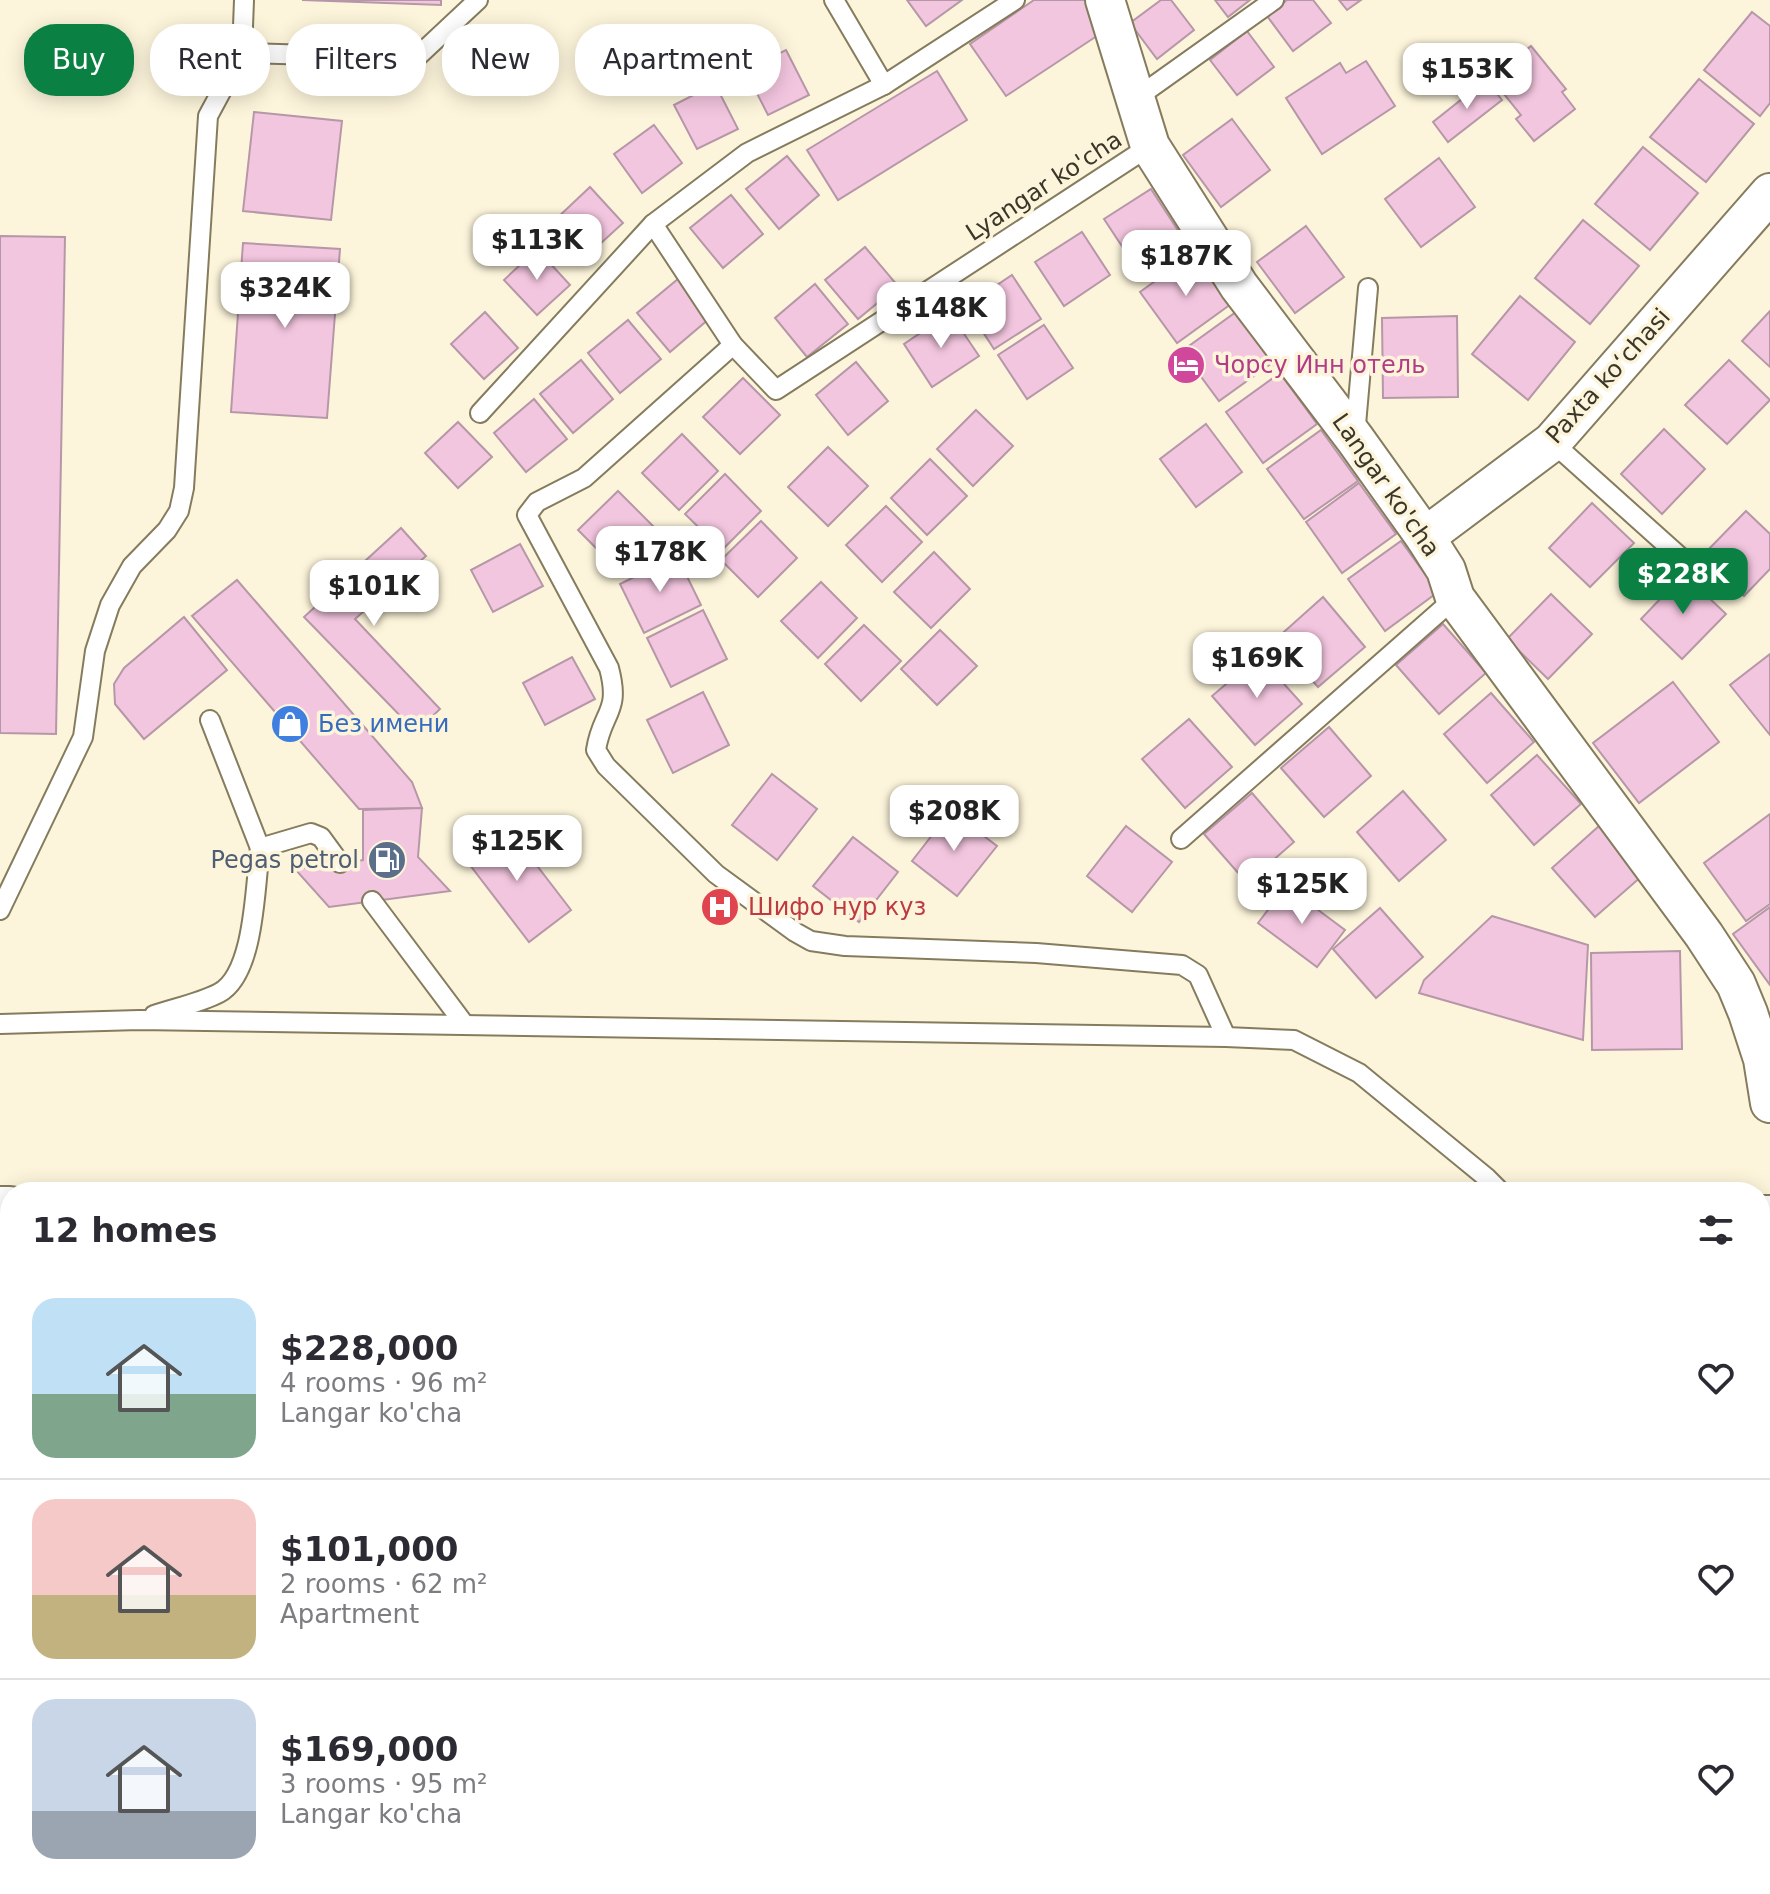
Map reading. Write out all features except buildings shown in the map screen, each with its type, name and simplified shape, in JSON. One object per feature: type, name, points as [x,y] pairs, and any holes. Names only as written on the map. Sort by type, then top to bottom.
[{"type":"street","name":"Langar ko'cha","points":[[1105,0],[1150,146],[1239,286],[1425,537],[1446,570],[1455,598],[1704,935],[1736,984],[1763,1059],[1770,1103]]},
{"type":"street","name":"Paxta ko‘chasi","points":[[1425,537],[1552,442],[1770,193]]},
{"type":"lane","points":[[243,24],[244,0]]},
{"type":"lane","points":[[270,54],[416,58],[478,0]]},
{"type":"lane","points":[[834,0],[884,85]]},
{"type":"lane","points":[[480,413],[653,224],[747,153],[884,85],[1015,0]]},
{"type":"lane","points":[[1135,99],[1274,0]]},
{"type":"lane","points":[[0,910],[83,737],[95,651],[110,605],[132,566],[167,530],[179,511],[184,488],[208,116],[219,96]]},
{"type":"lane","name":"Lyangar ko'cha","points":[[653,224],[733,345],[776,390],[1150,146]]},
{"type":"lane","points":[[1355,439],[1368,288]]},
{"type":"lane","points":[[733,345],[584,478],[537,502],[527,515],[609,668],[615,691],[612,711],[599,731],[596,750],[606,766],[716,874],[811,941],[845,946],[1036,953],[1182,965],[1198,975],[1226,1037]]},
{"type":"lane","points":[[1552,442],[1688,564]]},
{"type":"lane","points":[[1181,839],[1455,598]]},
{"type":"lane","points":[[139,1020],[221,993],[238,976],[246,956],[260,848],[210,720]]},
{"type":"lane","points":[[260,848],[311,833],[321,837],[340,863]]},
{"type":"lane","points":[[372,901],[465,1025]]},
{"type":"lane","points":[[0,1024],[139,1020],[1294,1040],[1359,1073],[1491,1182]]},
{"type":"place","name":"Чорсу Инн отель","points":[[1186,365]]},
{"type":"place","name":"Без имени","points":[[290,724]]},
{"type":"place","name":"Pegas petrol","points":[[387,860]]},
{"type":"place","name":"Шифо нур куз","points":[[720,907]]}]
